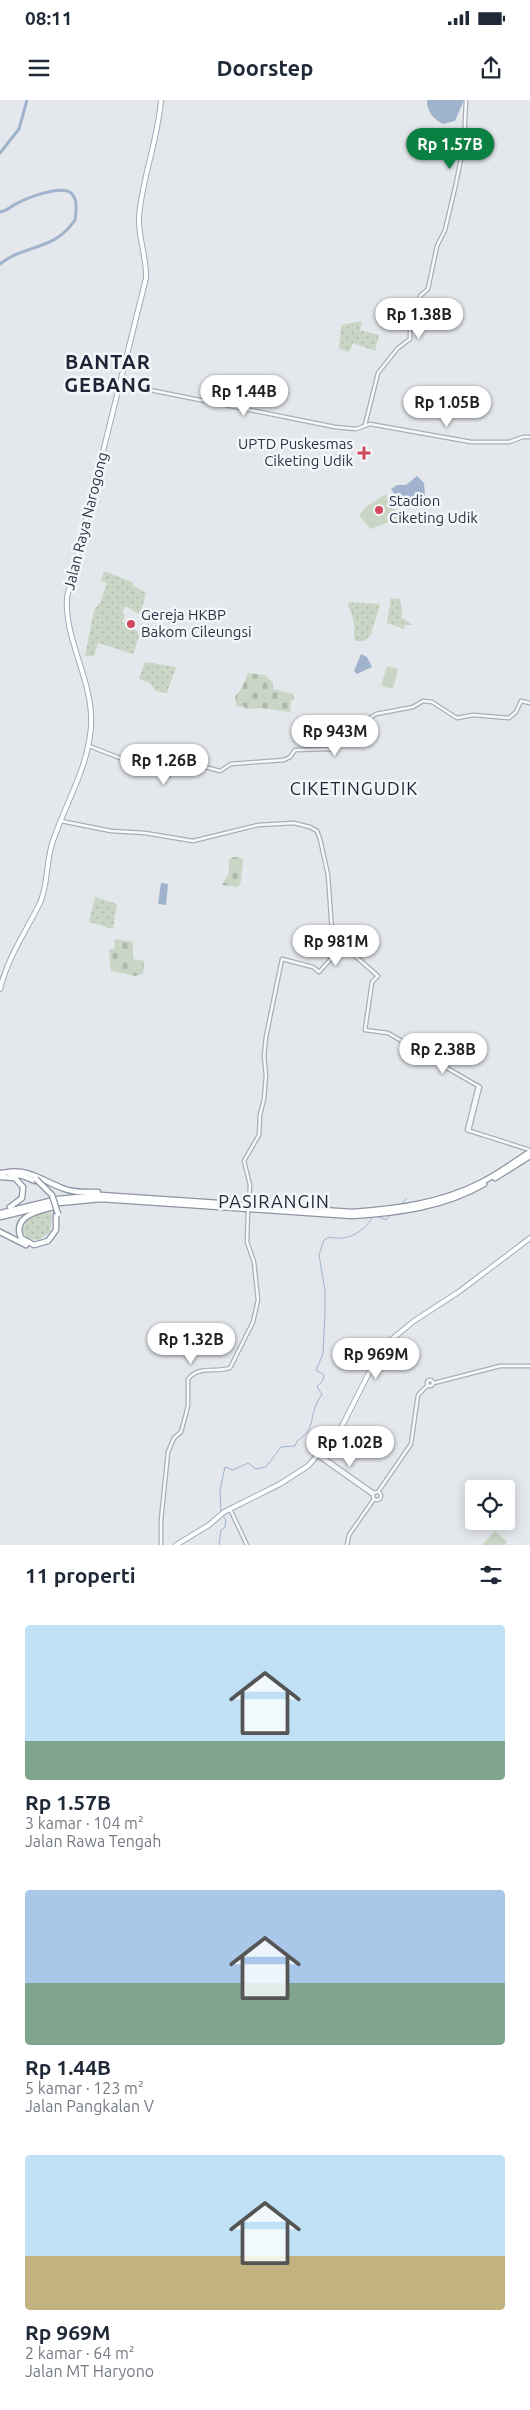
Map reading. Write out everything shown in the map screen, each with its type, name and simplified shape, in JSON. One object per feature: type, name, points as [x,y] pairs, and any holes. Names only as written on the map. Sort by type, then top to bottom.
[{"type":"highway","points":[[0,1175],[8,1172],[24,1172],[71,1191],[352,1212],[388,1210],[411,1206],[480,1183],[530,1151]]},
{"type":"highway","points":[[0,1217],[35,1208],[84,1200],[138,1200],[352,1216],[391,1214],[447,1200],[476,1189],[530,1156]]},
{"type":"highway","points":[[0,1232],[27,1246],[39,1247],[50,1242],[55,1237],[59,1226],[52,1195],[35,1180],[24,1174],[8,1172]]},
{"type":"highway","points":[[0,1175],[15,1174],[35,1180]]},
{"type":"highway","points":[[0,1175],[15,1178],[23,1187],[22,1198],[0,1212]]},
{"type":"highway","points":[[0,1212],[33,1204],[85,1196],[138,1196]]},
{"type":"highway","points":[[57,1214],[56,1230],[48,1241],[34,1245],[21,1238],[20,1225],[30,1214],[84,1200]]},
{"type":"main road","name":"Jalan Raya Narogong","points":[[0,989],[2,977],[12,954],[43,895],[49,853],[82,772],[89,746],[91,717],[89,694],[68,616],[67,597],[146,278],[139,220],[155,140],[160,100]]},
{"type":"main road","points":[[176,1545],[209,1525],[223,1513],[294,1475],[318,1455],[340,1428],[387,1343],[414,1321],[460,1291],[530,1238]]},
{"type":"street","points":[[365,425],[373,386],[379,371],[398,348],[410,338],[410,326],[420,296],[428,289],[439,242],[446,227],[462,156],[466,100]]},
{"type":"street","points":[[119,384],[336,427],[356,429],[365,425],[376,424],[471,442],[509,442],[530,437]]},
{"type":"street","points":[[89,746],[133,763],[151,765],[165,777],[189,762],[219,771],[231,764],[284,760],[290,757],[295,750],[332,749],[344,735],[376,714],[416,706],[423,700],[432,702],[458,718],[473,715],[506,718],[516,712],[521,701],[530,703]]},
{"type":"street","points":[[62,821],[111,831],[139,832],[193,841],[258,825],[298,824],[318,832],[328,875],[332,932],[340,941],[347,942],[347,949],[378,976],[372,982],[365,1030],[388,1033],[407,1044],[415,1042],[418,1046],[416,1051]]},
{"type":"street","points":[[339,950],[337,946],[340,941]]},
{"type":"street","points":[[249,1203],[250,1185],[244,1161],[259,1135],[260,1113],[266,1083],[266,1037],[283,958],[313,967],[319,972],[339,950],[347,949]]},
{"type":"street","points":[[407,1044],[409,1052],[416,1051],[479,1086],[468,1131],[530,1151]]},
{"type":"street","points":[[161,1545],[160,1520],[168,1452],[174,1438],[181,1432],[186,1414],[188,1379],[196,1372],[230,1368],[255,1316],[258,1300],[254,1262],[247,1242],[248,1211]]},
{"type":"street","points":[[373,1494],[378,1492],[411,1444],[418,1393],[428,1385],[432,1386],[434,1382],[500,1366],[530,1366]]},
{"type":"street","points":[[318,1455],[373,1494],[374,1499],[350,1535],[347,1545]]},
{"type":"street","points":[[374,1499],[380,1498],[378,1492]]},
{"type":"street","points":[[230,1509],[247,1545]]},
{"type":"green space","points":[[362,321],[360,330],[379,335],[375,351],[353,343],[349,352],[339,349],[341,325]]},
{"type":"green space","name":"Stadion Ciketing Udik","points":[[386,494],[400,518],[370,529],[359,515],[367,506]]},
{"type":"green space","points":[[104,571],[132,582],[133,586],[146,593],[140,615],[126,606],[122,612],[125,615],[122,622],[137,631],[139,636],[133,654],[98,643],[94,656],[85,656],[94,610],[100,603],[107,583],[101,581]]},
{"type":"green space","points":[[391,598],[400,599],[401,617],[413,625],[405,625],[404,629],[387,623]]},
{"type":"green space","points":[[349,602],[380,604],[371,634],[365,641],[355,641],[354,639],[354,622],[348,606]]},
{"type":"green space","points":[[145,662],[176,667],[167,693],[156,691],[150,683],[139,679]]},
{"type":"green space","points":[[387,666],[398,669],[393,689],[381,686]]},
{"type":"green space","points":[[248,673],[265,675],[273,683],[273,689],[293,694],[294,700],[291,701],[290,712],[260,708],[247,709],[243,706],[237,707],[235,699]]},
{"type":"green space","points":[[232,857],[239,857],[243,860],[241,881],[238,887],[222,885],[229,873],[229,860]]},
{"type":"green space","points":[[95,897],[117,904],[113,929],[89,922]]},
{"type":"green space","points":[[115,939],[133,942],[133,959],[144,961],[143,974],[135,976],[111,971],[109,949],[114,949]]},
{"type":"green space","points":[[50,1210],[52,1217],[50,1232],[39,1240],[27,1239],[22,1230],[29,1218]]},
{"type":"green space","points":[[495,1531],[507,1542],[505,1545],[482,1545]]},
{"type":"water","points":[[427,100],[464,100],[455,121],[443,124],[431,115]]},
{"type":"water","points":[[417,476],[424,483],[425,496],[401,504],[391,489],[397,485],[406,485]]},
{"type":"water","points":[[361,654],[367,657],[372,667],[357,674],[354,671]]},
{"type":"water","points":[[161,883],[168,884],[166,905],[158,904]]},
{"type":"waterway","points":[[0,153],[19,129],[27,100]]},
{"type":"waterway","points":[[0,212],[26,199],[52,191],[67,191],[72,194],[76,203],[75,220],[67,230],[49,242],[10,257],[0,264]]},
{"type":"waterway","points":[[400,1205],[407,1198]]},
{"type":"waterway","points":[[221,1512],[220,1490],[225,1467],[233,1470],[248,1463],[256,1469],[266,1467],[281,1447],[295,1446],[297,1441],[307,1433],[311,1425],[316,1405],[322,1394],[317,1387],[323,1380],[324,1375],[316,1370],[323,1354],[325,1291],[319,1255],[324,1240],[330,1237],[343,1238],[355,1234],[366,1226],[374,1215],[386,1220],[390,1215]]},
{"type":"waterway","points":[[219,1545],[221,1530],[225,1527],[226,1520],[223,1516]]},
{"type":"place","name":"UPTD Puskesmas Ciketing Udik","points":[[364,453]]},
{"type":"place","name":"Stadion Ciketing Udik","points":[[379,510]]},
{"type":"place","name":"Gereja HKBP Bakom Cileungsi","points":[[131,624]]},
{"type":"district","name":"BANTAR GEBANG","points":[[108,374]]},
{"type":"district","name":"CIKETINGUDIK","points":[[354,789]]},
{"type":"district","name":"PASIRANGIN","points":[[274,1202]]}]
